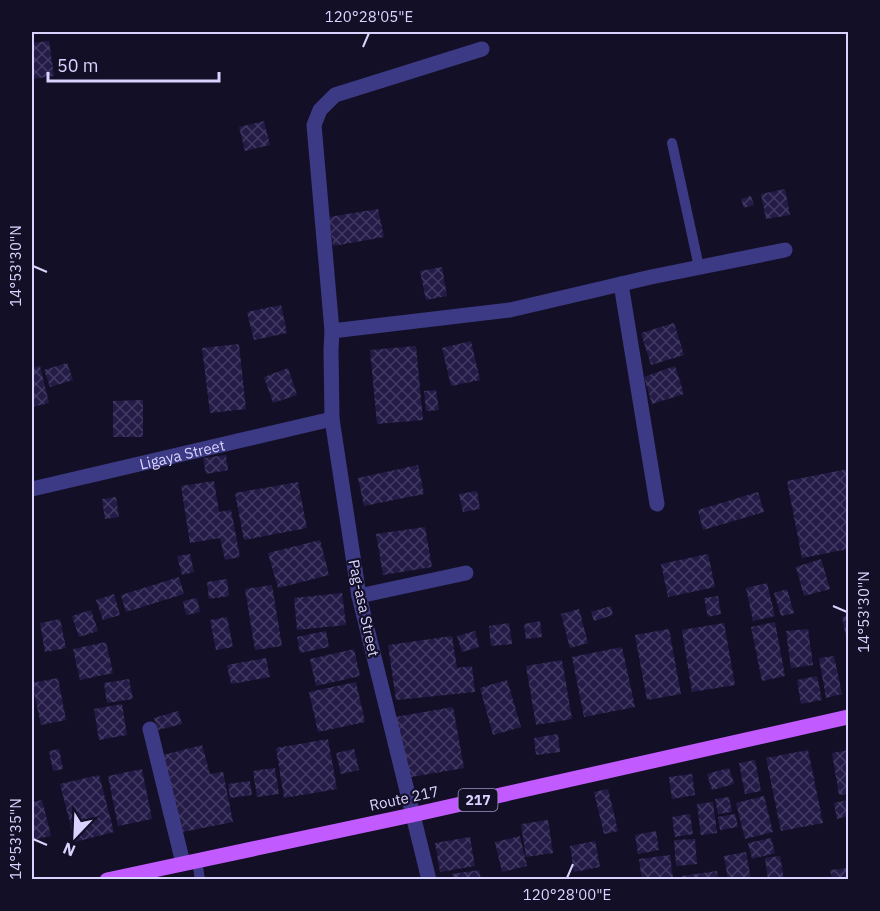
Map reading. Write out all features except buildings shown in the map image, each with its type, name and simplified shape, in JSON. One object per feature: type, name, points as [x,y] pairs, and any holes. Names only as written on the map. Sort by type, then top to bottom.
[{"type":"main road","name":"Route 217","points":[[107,879],[412,815],[849,717]]},
{"type":"street","name":"Pag-asa Street","points":[[429,879],[359,596],[332,419],[332,332],[314,125],[320,110],[335,95],[482,49]]},
{"type":"street","points":[[332,332],[510,310],[785,250]]},
{"type":"street","points":[[621,284],[657,504]]},
{"type":"street","name":"Ligaya Street","points":[[32,489],[332,419]]},
{"type":"street","points":[[359,596],[466,573]]},
{"type":"street","points":[[150,729],[190,862]]},
{"type":"lane","points":[[672,142],[699,267]]},
{"type":"lane","points":[[190,862],[200,879]]}]
